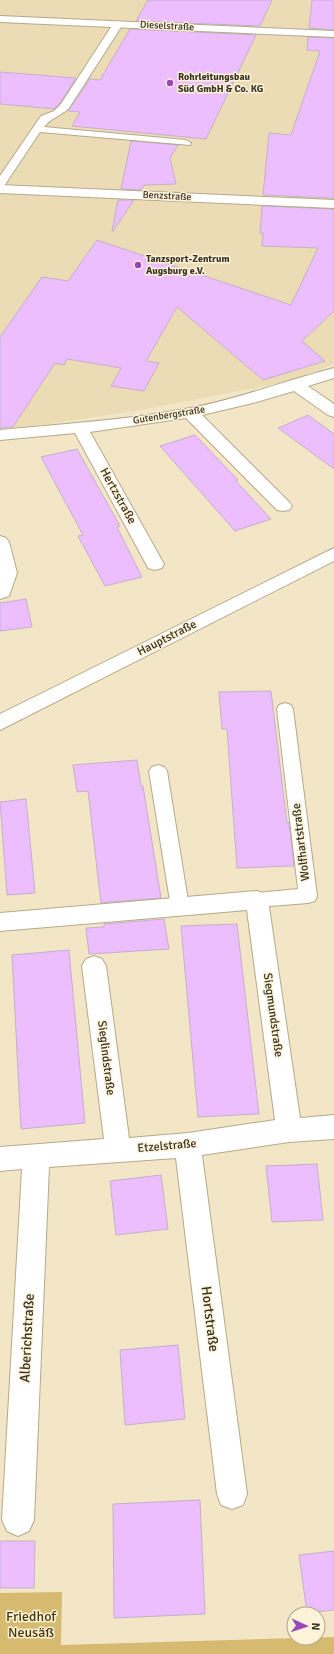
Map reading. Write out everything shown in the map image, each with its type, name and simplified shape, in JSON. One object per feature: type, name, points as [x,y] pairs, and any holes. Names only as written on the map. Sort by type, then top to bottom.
[{"type":"street","name":"Dieselstraße","points":[[0,19],[334,34]]},
{"type":"street","name":"Benzstraße","points":[[0,189],[334,204]]},
{"type":"street","name":"Gutenbergstraße","points":[[0,435],[80,428],[190,413],[246,400],[334,373]]},
{"type":"street","points":[[296,385],[334,412]]},
{"type":"street","points":[[190,413],[283,506]]},
{"type":"street","name":"Hertzstraße","points":[[80,428],[155,564]]},
{"type":"street","points":[[0,542],[8,573],[2,592],[0,593]]},
{"type":"street","name":"Hauptstraße","points":[[0,723],[334,554]]},
{"type":"street","name":"Wolfhartstraße","points":[[0,922],[256,900]]},
{"type":"street","name":"Siegmundstraße","points":[[256,900],[289,1130]]},
{"type":"street","name":"Sieglindstraße","points":[[94,966],[118,1150]]},
{"type":"street","name":"Etzelstraße","points":[[0,1159],[188,1144],[289,1130],[334,1127]]},
{"type":"street","name":"Hortstraße","points":[[188,1144],[232,1494]]},
{"type":"street","name":"Alberichstraße","points":[[18,1520],[36,1156]]},
{"type":"lane","points":[[0,184],[45,118],[58,113],[65,106],[118,24]]},
{"type":"lane","points":[[37,129],[186,143]]},
{"type":"lane","name":"Wolfhartstraße","points":[[256,900],[308,896],[285,709]]},
{"type":"lane","points":[[158,771],[180,907]]},
{"type":"shaded area","points":[[0,0],[334,0],[334,364],[286,382],[135,411],[28,427],[0,429]]},
{"type":"green space","name":"Friedhof Neusäß","points":[[62,1592],[61,1645],[286,1638],[286,1646],[326,1646],[326,1637],[334,1637],[334,1654],[0,1654],[0,1593]]},
{"type":"building","points":[[148,0],[272,0],[260,26],[136,21]]},
{"type":"building","points":[[312,0],[334,0],[334,30],[309,28]]},
{"type":"building","name":"Rohrleitungsbau Süd GmbH & Co. KG","points":[[130,29],[256,35],[206,139],[72,126],[80,112],[68,111],[90,79],[100,80]]},
{"type":"building","points":[[308,37],[334,38],[334,198],[263,195],[269,133],[291,135],[320,51],[307,50]]},
{"type":"building","points":[[0,72],[76,78],[60,103],[54,109],[0,104]]},
{"type":"building","points":[[131,141],[178,145],[170,158],[176,184],[144,185],[141,190],[121,189]]},
{"type":"building","points":[[118,200],[134,200],[112,231]]},
{"type":"building","points":[[262,206],[334,209],[334,311],[302,341],[325,361],[263,380],[177,307],[146,361],[159,363],[144,391],[111,386],[121,368],[67,359],[64,365],[55,363],[13,427],[0,428],[0,337],[42,277],[68,281],[97,240],[291,305],[318,248],[262,246],[263,233],[260,233]]},
{"type":"building","points":[[308,415],[334,434],[334,469],[278,428]]},
{"type":"building","points":[[195,435],[238,480],[236,481],[271,519],[235,531],[160,446]]},
{"type":"building","points":[[77,449],[120,526],[117,527],[142,577],[105,586],[78,536],[83,535],[41,457]]},
{"type":"building","points":[[26,599],[32,627],[0,631],[0,603]]},
{"type":"building","points":[[271,691],[287,823],[289,822],[294,866],[237,868],[227,729],[222,729],[219,692]]},
{"type":"building","points":[[137,760],[141,786],[143,786],[161,898],[101,903],[88,791],[77,792],[73,765]]},
{"type":"building","points":[[26,799],[35,893],[7,895],[0,802]]},
{"type":"building","points":[[164,919],[169,949],[89,954],[86,928],[104,927],[104,924]]},
{"type":"building","points":[[237,924],[259,1114],[198,1117],[181,926]]},
{"type":"building","points":[[69,950],[85,1123],[21,1129],[12,955]]},
{"type":"building","points":[[317,1164],[323,1220],[272,1222],[266,1166]]},
{"type":"building","points":[[161,1175],[168,1229],[116,1235],[110,1181]]},
{"type":"building","points":[[178,1345],[185,1419],[125,1425],[120,1350]]},
{"type":"building","points":[[200,1500],[205,1614],[114,1618],[113,1504]]},
{"type":"building","points":[[0,1541],[35,1541],[34,1588],[0,1588]]},
{"type":"building","points":[[334,1551],[334,1610],[326,1611],[326,1606],[306,1606],[299,1555]]},
{"type":"place","name":"Rohrleitungsbau Süd GmbH & Co. KG","points":[[170,83]]},
{"type":"place","name":"Tanzsport-Zentrum Augsburg e.V.","points":[[138,265]]}]
